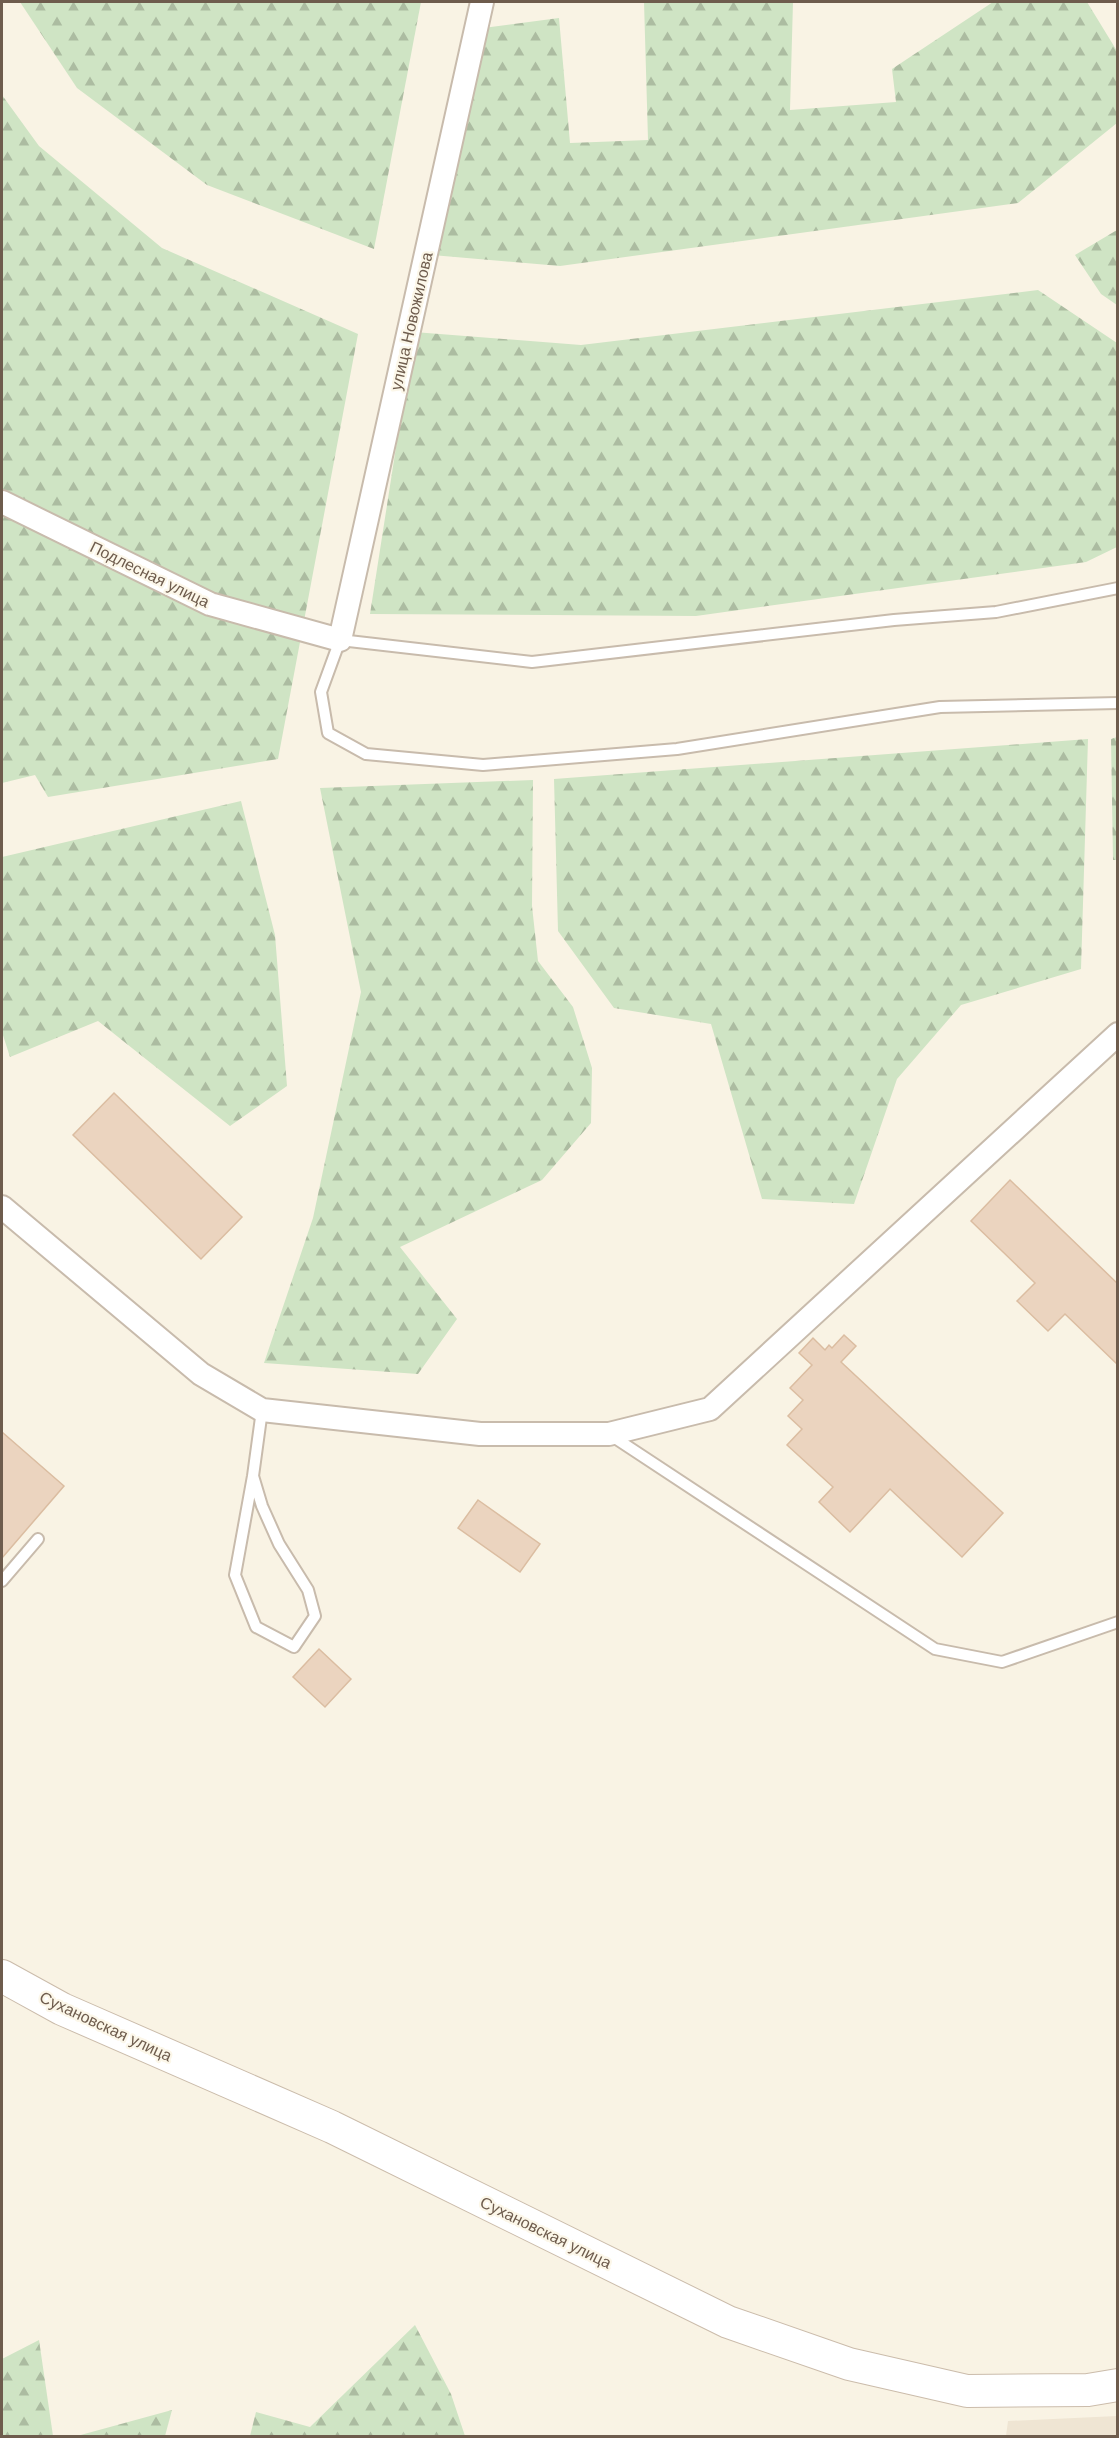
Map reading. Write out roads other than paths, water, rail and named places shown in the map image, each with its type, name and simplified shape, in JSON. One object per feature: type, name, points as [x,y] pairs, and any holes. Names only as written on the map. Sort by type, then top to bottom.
[{"type":"street","name":"улица Новожилова","points":[[339,640],[482,2]]},
{"type":"street","name":"Подлесная улица","points":[[2,502],[210,604],[339,640]]},
{"type":"street","points":[[2,1207],[201,1374],[262,1410],[480,1434],[609,1434],[711,1409],[1118,1034]]},
{"type":"street","name":"Сухановская улица","points":[[2,1976],[62,2008],[332,2127],[728,2322],[849,2364],[967,2391],[1088,2390],[1118,2385]]},
{"type":"lane","points":[[1118,588],[996,612],[894,620],[532,662],[339,640],[321,692],[328,733],[366,754],[483,765],[677,749],[940,707],[1118,703]]},
{"type":"lane","points":[[254,1476],[262,1506],[279,1544],[308,1590],[315,1616],[294,1647],[256,1627],[235,1575],[254,1476],[262,1410]]},
{"type":"lane","points":[[609,1434],[935,1649],[1002,1662],[1118,1622]]},
{"type":"lane","points":[[2,1581],[38,1539]]}]
